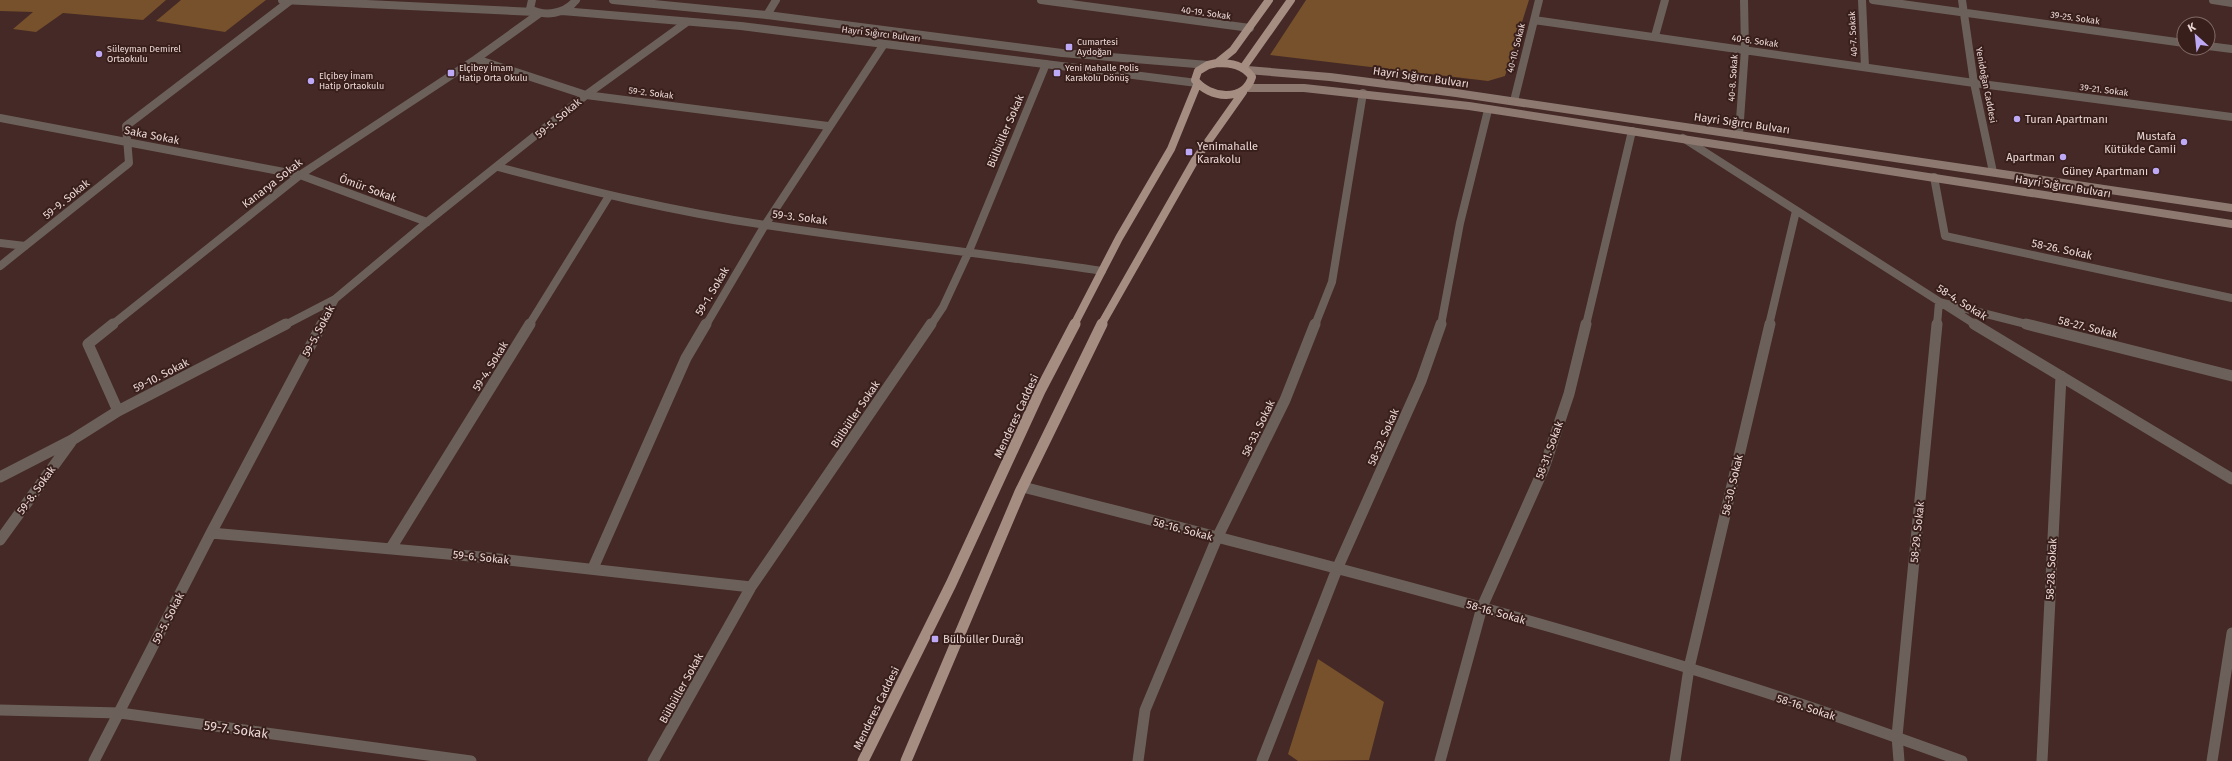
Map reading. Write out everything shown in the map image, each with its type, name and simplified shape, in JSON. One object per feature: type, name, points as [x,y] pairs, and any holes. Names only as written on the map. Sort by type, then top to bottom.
[{"type":"main road","points":[[1217,63],[1231,52],[1269,0]]},
{"type":"main road","points":[[1245,69],[1291,0]]},
{"type":"main road","points":[[906,761],[1023,487],[1123,283],[1221,117],[1246,90],[1252,77],[1245,69],[1236,64],[1217,63],[1208,65]]},
{"type":"main road","name":"Menderes Caddesi","points":[[863,761],[954,577],[1040,391],[1102,271],[1171,149],[1197,84],[1195,75],[1198,71],[1208,65]]},
{"type":"main road","name":"Hayri Sığırcı Bulvarı","points":[[1245,69],[1355,79],[1514,101],[2232,208]]},
{"type":"main road","points":[[1197,84],[1214,94],[1229,95],[1246,90]]},
{"type":"main road","name":"Hayri Sığırcı Bulvarı","points":[[1246,90],[1304,88],[1363,93],[1683,138],[2232,224]]},
{"type":"street","points":[[282,0],[538,12],[562,10],[572,5],[576,0]]},
{"type":"street","points":[[129,141],[126,126],[291,0]]},
{"type":"street","points":[[532,0],[529,6],[538,12]]},
{"type":"street","name":"Hayri Sığırcı Bulvarı","points":[[613,0],[767,15],[1062,53],[1208,65]]},
{"type":"street","points":[[767,15],[776,0]]},
{"type":"street","name":"40-19. Sokak","points":[[1041,0],[1250,28]]},
{"type":"street","name":"40-10. Sokak","points":[[1514,101],[1539,0]]},
{"type":"street","points":[[1655,36],[1665,0]]},
{"type":"street","name":"40-8. Sokak","points":[[1740,134],[1745,49],[1744,0]]},
{"type":"street","name":"40-7. Sokak","points":[[1862,0],[1865,67]]},
{"type":"street","name":"39-25. Sokak","points":[[1873,0],[2176,42]]},
{"type":"street","name":"Yenidoğan Caddesi","points":[[1962,0],[1974,84],[1993,172]]},
{"type":"street","points":[[2213,0],[2232,3]]},
{"type":"street","name":"Hayri Sığırcı Bulvarı","points":[[562,10],[741,26],[1197,84]]},
{"type":"street","name":"Kanarya Sokak","points":[[118,411],[88,344],[300,175],[476,59],[538,12]]},
{"type":"street","name":"40-6. Sokak","points":[[1534,20],[1745,49],[1974,84]]},
{"type":"street","name":"59-5. Sokak","points":[[94,761],[120,713],[211,533],[335,299],[427,222],[498,167],[586,95],[687,22]]},
{"type":"street","name":"59-1. Sokak","points":[[592,568],[686,358],[765,225],[828,126],[884,44]]},
{"type":"street","points":[[2216,47],[2232,49]]},
{"type":"street","name":"59-2. Sokak","points":[[476,59],[586,95],[828,126]]},
{"type":"street","name":"Bülbüller Sokak","points":[[653,761],[751,587],[943,307],[969,251],[1046,64]]},
{"type":"street","name":"39-21. Sokak","points":[[1974,84],[2232,116]]},
{"type":"street","name":"58-33. Sokak","points":[[1138,761],[1145,710],[1217,538],[1285,400],[1332,282],[1363,93]]},
{"type":"street","name":"58-32. Sokak","points":[[1262,761],[1337,568],[1421,381],[1442,322],[1460,223],[1488,110]]},
{"type":"street","name":"Saka Sokak","points":[[0,118],[129,141],[300,175]]},
{"type":"street","name":"58-31. Sokak","points":[[1440,761],[1482,607],[1544,468],[1569,394],[1632,131]]},
{"type":"street","name":"58-4. Sokak","points":[[1683,138],[1939,302],[2232,479]]},
{"type":"street","name":"59-9. Sokak","points":[[0,266],[129,163],[129,141]]},
{"type":"street","name":"59-3. Sokak","points":[[498,167],[609,196],[765,225],[969,251],[1102,271]]},
{"type":"street","name":"Ömür Sokak","points":[[300,175],[427,222]]},
{"type":"street","name":"58-26. Sokak","points":[[1934,177],[1945,236],[2232,298]]},
{"type":"street","name":"59-4. Sokak","points":[[391,548],[609,196]]},
{"type":"street","name":"58-30. Sokak","points":[[1675,761],[1689,668],[1796,211]]},
{"type":"street","points":[[0,243],[25,246]]},
{"type":"street","name":"59-10. Sokak","points":[[0,477],[72,440],[118,411],[335,299]]},
{"type":"street","name":"58-27. Sokak","points":[[1939,302],[2232,376]]},
{"type":"street","name":"58-29. Sokak","points":[[1899,761],[1897,736],[1939,302]]},
{"type":"street","name":"58-28. Sokak","points":[[2042,761],[2061,376]]},
{"type":"street","name":"59-8. Sokak","points":[[0,540],[72,440]]},
{"type":"street","name":"58-16. Sokak","points":[[1023,487],[1482,607],[1689,668],[1897,736],[1962,761]]},
{"type":"street","name":"59-6. Sokak","points":[[211,533],[391,548],[592,568],[751,587]]},
{"type":"street","points":[[2212,761],[2232,633]]},
{"type":"street","name":"59-7. Sokak","points":[[0,710],[120,713],[471,761]]},
{"type":"shaded area","points":[[0,0],[166,0],[143,20],[63,13],[36,32],[13,29],[33,12],[0,11]]},
{"type":"shaded area","points":[[181,0],[266,0],[225,32],[156,21]]},
{"type":"shaded area","points":[[1306,0],[1529,0],[1505,76],[1488,81],[1270,55]]},
{"type":"shaded area","points":[[1318,659],[1384,702],[1369,760],[1298,761],[1288,754]]},
{"type":"place","name":"Cumartesi Aydoğan","points":[[1069,47]]},
{"type":"place","name":"Süleyman Demirel Ortaokulu","points":[[99,54]]},
{"type":"place","name":"Elçibey İmam Hatip Orta Okulu","points":[[451,73]]},
{"type":"place","name":"Yeni Mahalle Polis Karakolu Dönüş","points":[[1057,73]]},
{"type":"place","name":"Elçibey İmam Hatip Ortaokulu","points":[[311,81]]},
{"type":"place","name":"Turan Apartmanı","points":[[2017,119]]},
{"type":"place","name":"Mustafa Kütükde Camii","points":[[2184,142]]},
{"type":"place","name":"Yenimahalle Karakolu","points":[[1189,152]]},
{"type":"place","name":"Apartman","points":[[2063,157]]},
{"type":"place","name":"Güney Apartmanı","points":[[2156,171]]},
{"type":"place","name":"Bülbüller Durağı","points":[[935,639]]}]
